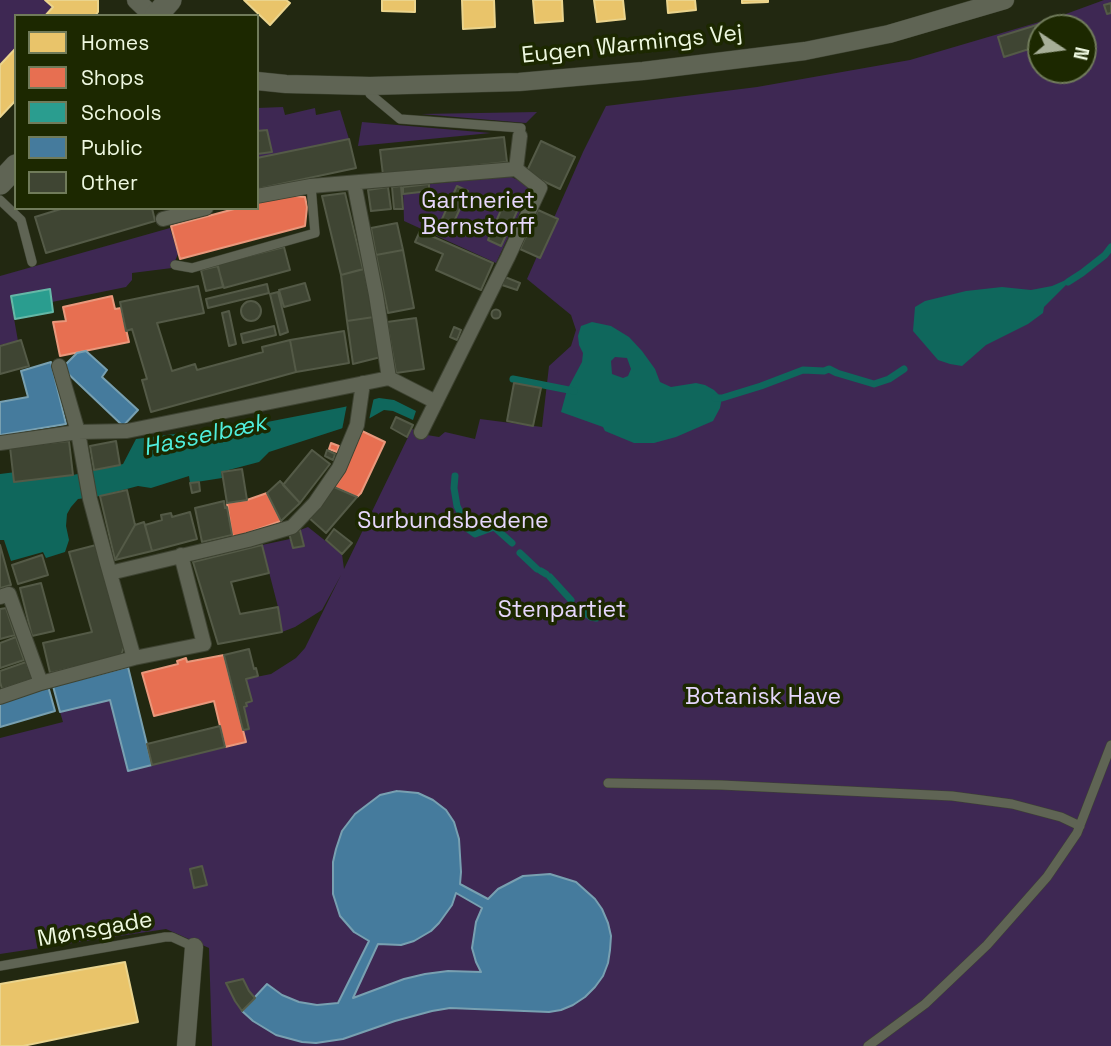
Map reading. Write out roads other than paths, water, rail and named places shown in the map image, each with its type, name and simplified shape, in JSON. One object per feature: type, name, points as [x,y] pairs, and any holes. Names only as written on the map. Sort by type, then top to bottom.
[{"type":"street","points":[[136,0],[152,14]]},
{"type":"street","points":[[156,14],[170,0]]},
{"type":"street","name":"Eugen Warmings Vej","points":[[259,81],[370,86],[519,82],[643,71],[805,51],[889,34],[1005,0]]},
{"type":"street","points":[[516,169],[520,132]]},
{"type":"street","points":[[0,183],[14,168]]},
{"type":"street","points":[[259,196],[311,186],[516,169],[540,188],[421,432]]},
{"type":"street","points":[[354,183],[376,295],[388,378]]},
{"type":"street","points":[[163,219],[198,210]]},
{"type":"street","points":[[59,366],[78,432],[90,499],[134,658]]},
{"type":"street","points":[[0,443],[78,432],[127,431],[388,378],[436,402]]},
{"type":"street","points":[[110,573],[292,527],[315,503],[339,468],[356,425],[363,383]]},
{"type":"street","points":[[0,696],[134,658],[204,644],[181,555]]},
{"type":"street","points":[[0,597],[9,594],[41,683]]},
{"type":"street","points":[[186,1046],[194,947]]},
{"type":"lane","points":[[370,86],[370,94],[400,119],[520,132]]},
{"type":"lane","points":[[176,265],[192,268],[315,233],[311,186]]},
{"type":"lane","points":[[0,200],[21,220],[32,262]]},
{"type":"lane","points":[[868,1046],[925,1004],[988,945],[1047,877],[1080,826],[1111,746]]},
{"type":"lane","points":[[608,783],[721,785],[952,796],[1012,804],[1061,817],[1080,826]]},
{"type":"lane","name":"Mønsgade","points":[[0,966],[165,937],[172,937],[194,947]]},
{"type":"water","points":[[1075,276],[1044,307],[1043,313],[1028,324],[986,345],[962,366],[938,360],[913,331],[915,307],[925,301],[966,291],[1002,287],[1031,290],[1052,286]]},
{"type":"water","points":[[592,322],[611,326],[629,337],[655,369],[660,382],[671,387],[696,383],[714,390],[722,398],[713,421],[676,437],[654,443],[634,443],[605,431],[603,427],[561,412],[567,390],[582,362],[583,353],[578,336],[581,326]],"holes":[[[615,357],[627,358],[631,369],[628,376],[623,378],[612,374],[611,361]]]},
{"type":"water","points":[[379,398],[394,400],[416,411],[413,420],[384,410],[340,429],[269,452],[259,462],[221,472],[222,478],[190,483],[189,476],[151,488],[138,486],[78,499],[67,514],[69,540],[65,552],[46,558],[43,552],[11,561],[4,540],[0,540],[0,474],[72,465],[73,475],[123,464],[136,439],[220,428],[221,431]]},
{"type":"waterway","name":"Hasselbæk","points":[[1068,282],[1105,255],[1111,247]]},
{"type":"waterway","name":"Hasselbæk","points":[[715,398],[761,386],[803,370],[829,369],[874,384],[889,379],[904,369]]},
{"type":"waterway","name":"Hasselbæk","points":[[513,379],[574,391]]},
{"type":"waterway","points":[[455,476],[457,506],[468,529],[475,534],[494,527],[512,543]]},
{"type":"waterway","points":[[520,553],[537,569]]},
{"type":"waterway","points":[[541,571],[546,574]]},
{"type":"waterway","points":[[550,577],[571,600]]},
{"type":"waterway","points":[[576,607],[596,618]]},
{"type":"park label","name":"Gartneriet Bernstorff","points":[[478,215]]},
{"type":"park label","name":"Surbundsbedene","points":[[453,522]]},
{"type":"park label","name":"Stenpartiet","points":[[562,611]]},
{"type":"park label","name":"Botanisk Have","points":[[763,698]]}]
